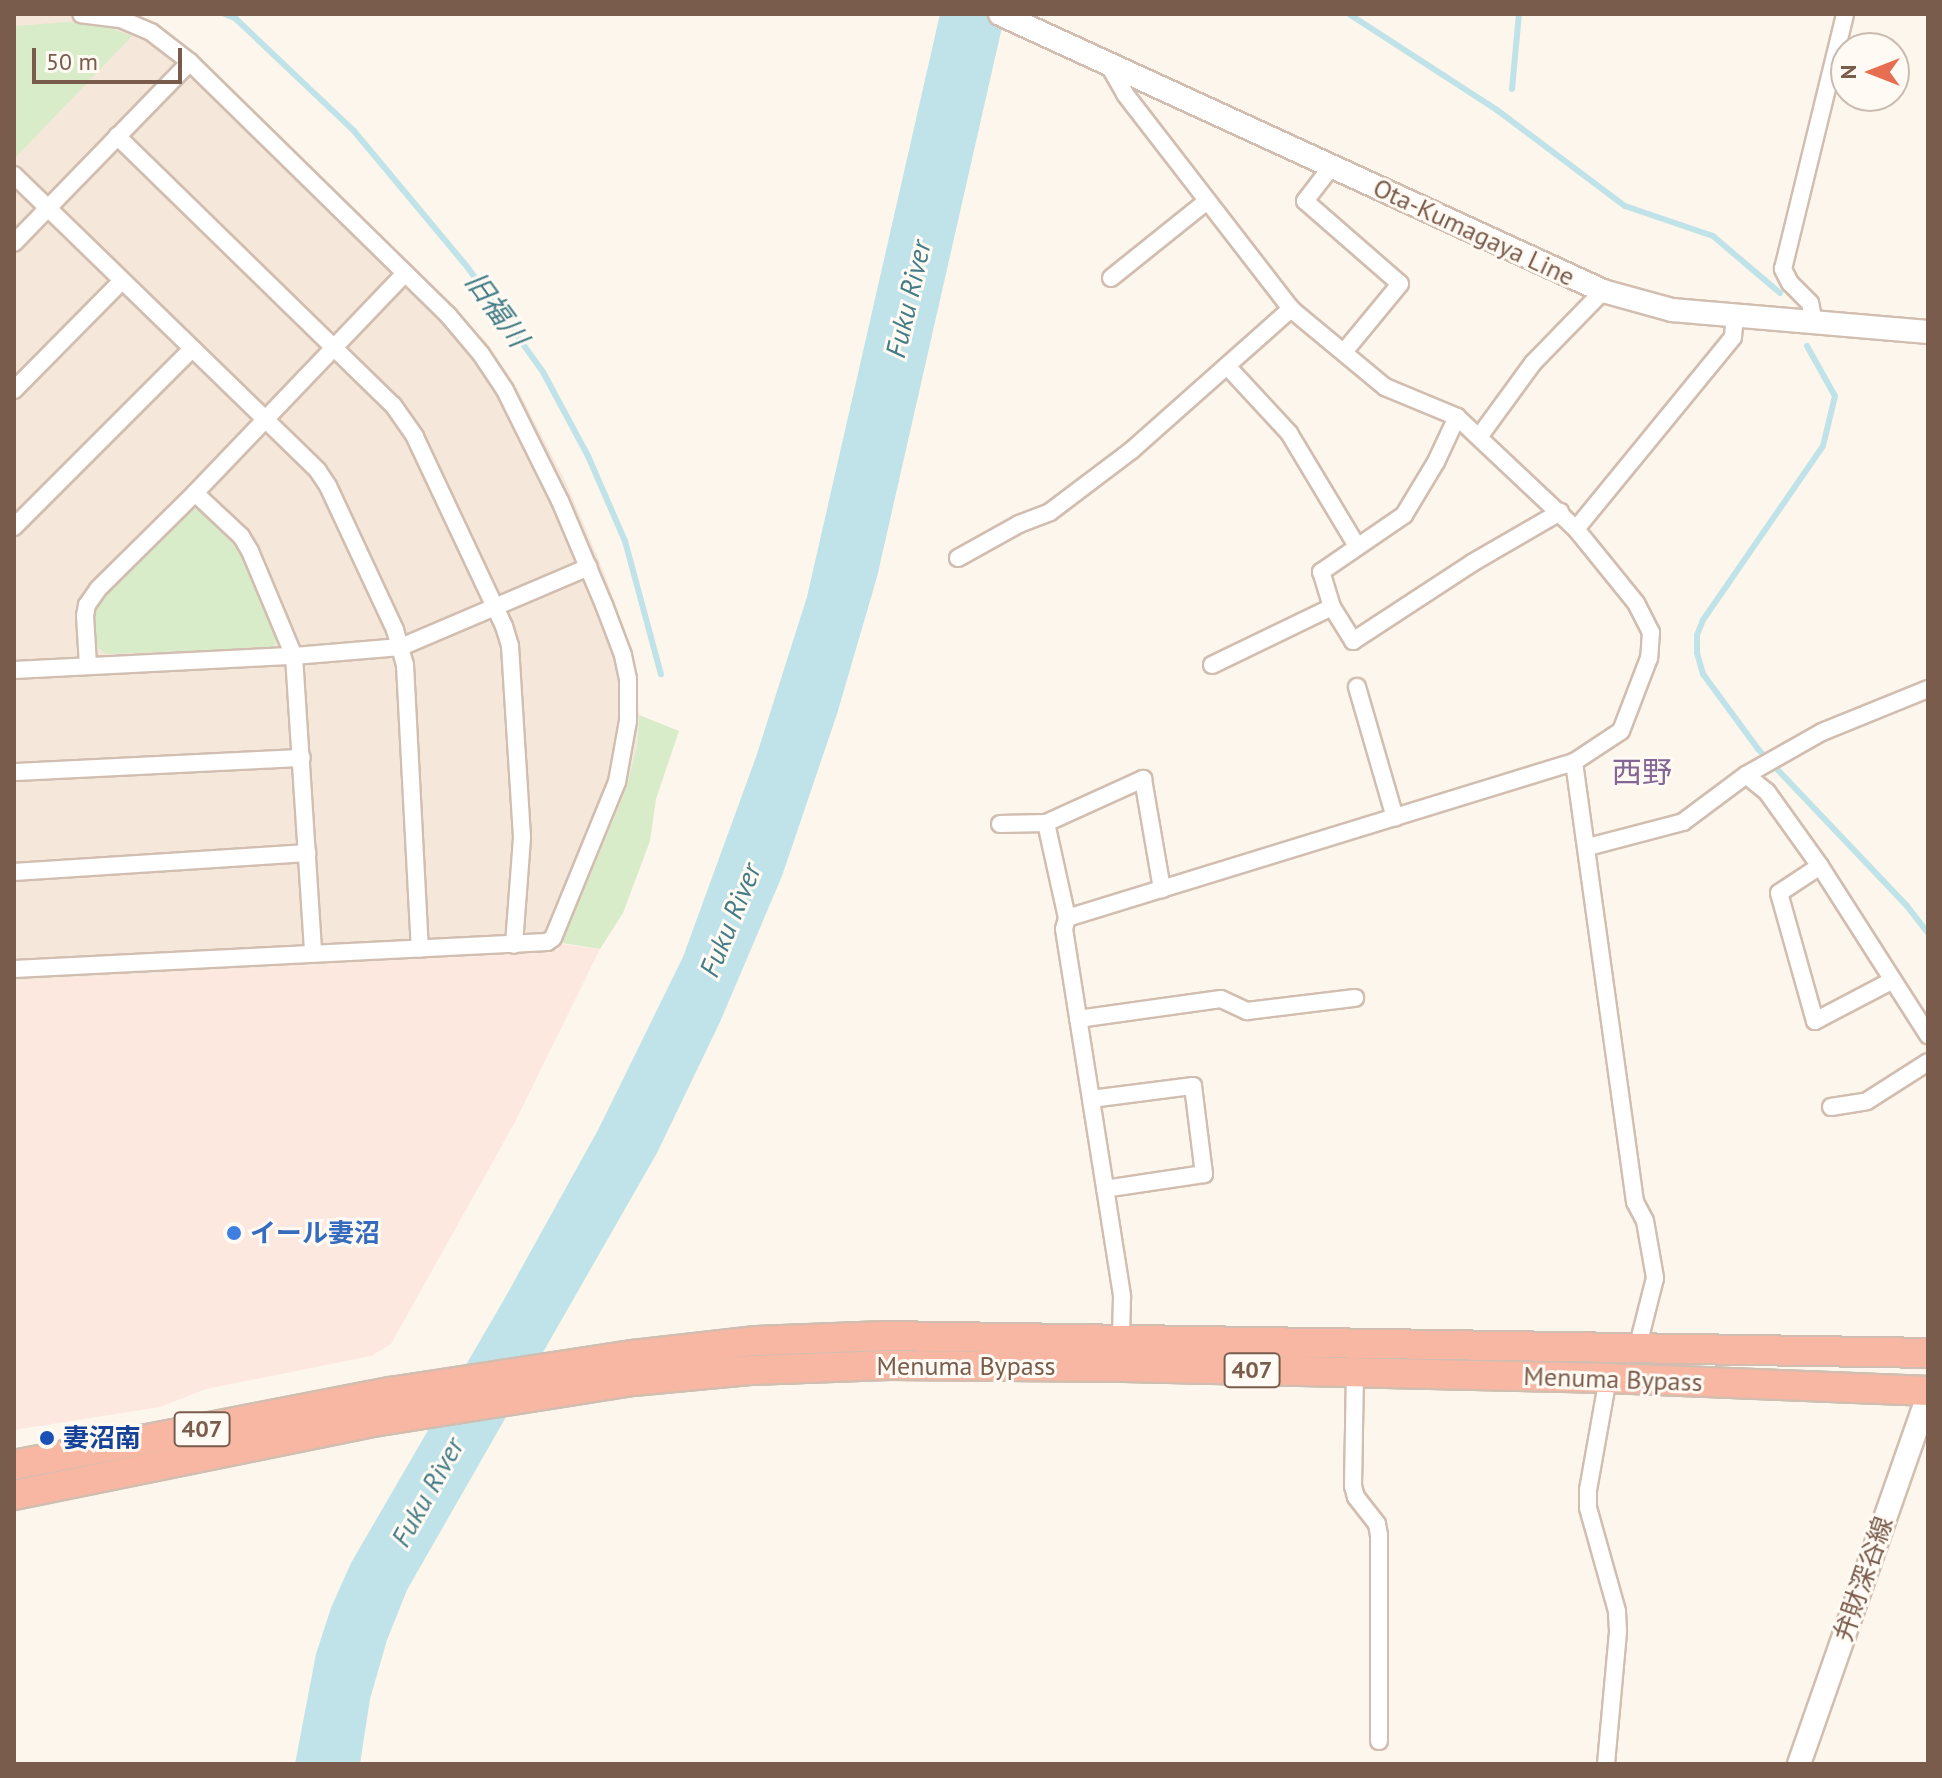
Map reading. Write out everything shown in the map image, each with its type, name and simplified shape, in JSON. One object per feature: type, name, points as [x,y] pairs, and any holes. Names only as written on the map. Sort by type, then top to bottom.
[{"type":"highway","name":"Menuma Bypass","points":[[14,1465],[390,1392],[756,1341],[885,1336],[1928,1353]]},
{"type":"highway","name":"Menuma Bypass","points":[[14,1495],[373,1422],[674,1376],[890,1365],[1608,1378],[1928,1393]]},
{"type":"main road","name":"Ota-Kumagaya Line","points":[[1000,14],[1603,291],[1672,310],[1928,332]]},
{"type":"main road","name":"弁財深谷線","points":[[1799,1764],[1928,1393]]},
{"type":"street","points":[[14,969],[536,945],[553,938],[624,759],[628,679],[623,655],[589,567],[505,390],[465,335],[190,62],[151,32],[120,19],[81,14]]},
{"type":"street","points":[[1814,323],[1810,303],[1790,283],[1783,269],[1845,14]]},
{"type":"street","points":[[14,243],[190,62]]},
{"type":"street","points":[[1067,918],[1574,762],[1621,731],[1649,658],[1651,632],[1636,603],[1576,529],[1457,417],[1385,387],[1291,309],[1125,94],[1108,64]]},
{"type":"street","points":[[117,136],[393,405],[415,437],[504,626],[513,665],[522,838],[514,945]]},
{"type":"street","points":[[1332,166],[1305,201],[1400,284],[1344,352]]},
{"type":"street","points":[[14,175],[318,471],[328,486],[401,647],[405,665],[420,949]]},
{"type":"street","points":[[1111,278],[1207,201]]},
{"type":"street","points":[[88,665],[87,605],[98,589],[265,421],[405,273]]},
{"type":"street","points":[[14,390],[122,281]]},
{"type":"street","points":[[1479,437],[1533,363],[1603,291]]},
{"type":"street","points":[[958,558],[1050,512],[1132,450],[1291,309]]},
{"type":"street","points":[[1576,529],[1733,337],[1735,316]]},
{"type":"street","points":[[14,527],[192,349]]},
{"type":"street","points":[[1227,366],[1289,433],[1357,546]]},
{"type":"street","points":[[1457,417],[1436,462],[1404,515],[1321,572],[1332,607],[1353,641],[1472,563],[1560,512]]},
{"type":"street","points":[[195,493],[241,536],[294,656],[313,953]]},
{"type":"street","points":[[14,670],[294,656],[401,647],[589,567]]},
{"type":"street","points":[[1212,665],[1332,607]]},
{"type":"street","points":[[1357,687],[1395,818]]},
{"type":"street","points":[[1588,847],[1683,822],[1746,775],[1822,732],[1928,689]]},
{"type":"street","points":[[14,772],[302,758]]},
{"type":"street","points":[[1574,762],[1635,1202],[1645,1221],[1655,1278],[1637,1349]]},
{"type":"street","points":[[1746,775],[1767,792],[1820,866],[1928,1035]]},
{"type":"street","points":[[1000,824],[1046,823],[1143,779],[1162,889]]},
{"type":"street","points":[[1046,823],[1067,918],[1064,929],[1122,1297],[1121,1339]]},
{"type":"street","points":[[14,872],[307,853]]},
{"type":"street","points":[[1820,866],[1779,893],[1815,1021],[1893,980]]},
{"type":"street","points":[[1078,1019],[1221,999],[1247,1011],[1355,998]]},
{"type":"street","points":[[1831,1107],[1867,1101],[1928,1062]]},
{"type":"street","points":[[1091,1099],[1193,1086],[1204,1174],[1105,1189]]},
{"type":"street","points":[[1355,1372],[1353,1486],[1356,1497],[1377,1524],[1379,1535],[1379,1741]]},
{"type":"street","points":[[1606,1764],[1618,1631],[1617,1611],[1588,1508],[1588,1490],[1608,1378]]},
{"type":"shaded area","points":[[14,14],[131,14],[159,24],[257,115],[487,343],[517,388],[567,485],[603,570],[625,631],[639,715],[637,745],[626,789],[556,952],[14,981]]},
{"type":"shaded area","name":"イール妻沼","points":[[562,944],[600,949],[515,1122],[391,1344],[371,1356],[206,1389],[160,1407],[14,1430],[14,981],[556,952]]},
{"type":"green space","points":[[68,22],[103,25],[132,36],[16,157],[14,26]]},
{"type":"green space","points":[[203,508],[237,543],[280,637],[272,648],[106,654],[96,646],[95,610],[101,599],[188,511]]},
{"type":"green space","points":[[639,715],[679,731],[656,799],[650,841],[623,913],[600,949],[562,943],[626,789],[637,745]]},
{"type":"water","name":"Fuku River","points":[[940,14],[1005,14],[877,577],[837,714],[782,876],[720,1022],[657,1153],[407,1590],[387,1640],[370,1699],[360,1764],[295,1764],[316,1654],[331,1608],[351,1563],[598,1130],[683,957],[756,757],[807,597]]},
{"type":"waterway","name":"旧福川","points":[[225,14],[235,18],[354,131],[468,268],[543,372],[588,456],[625,541],[661,674]]},
{"type":"waterway","points":[[1349,14],[1497,110],[1625,206],[1713,236],[1780,293]]},
{"type":"waterway","points":[[1512,89],[1519,14]]},
{"type":"waterway","points":[[1807,346],[1835,396],[1823,446],[1703,620],[1697,635],[1697,653],[1703,674],[1758,749],[1907,906],[1928,933]]},
{"type":"place","name":"イール妻沼","points":[[234,1233]]},
{"type":"place","name":"妻沼南","points":[[47,1438]]},
{"type":"district","name":"西野","points":[[1642,772]]}]
